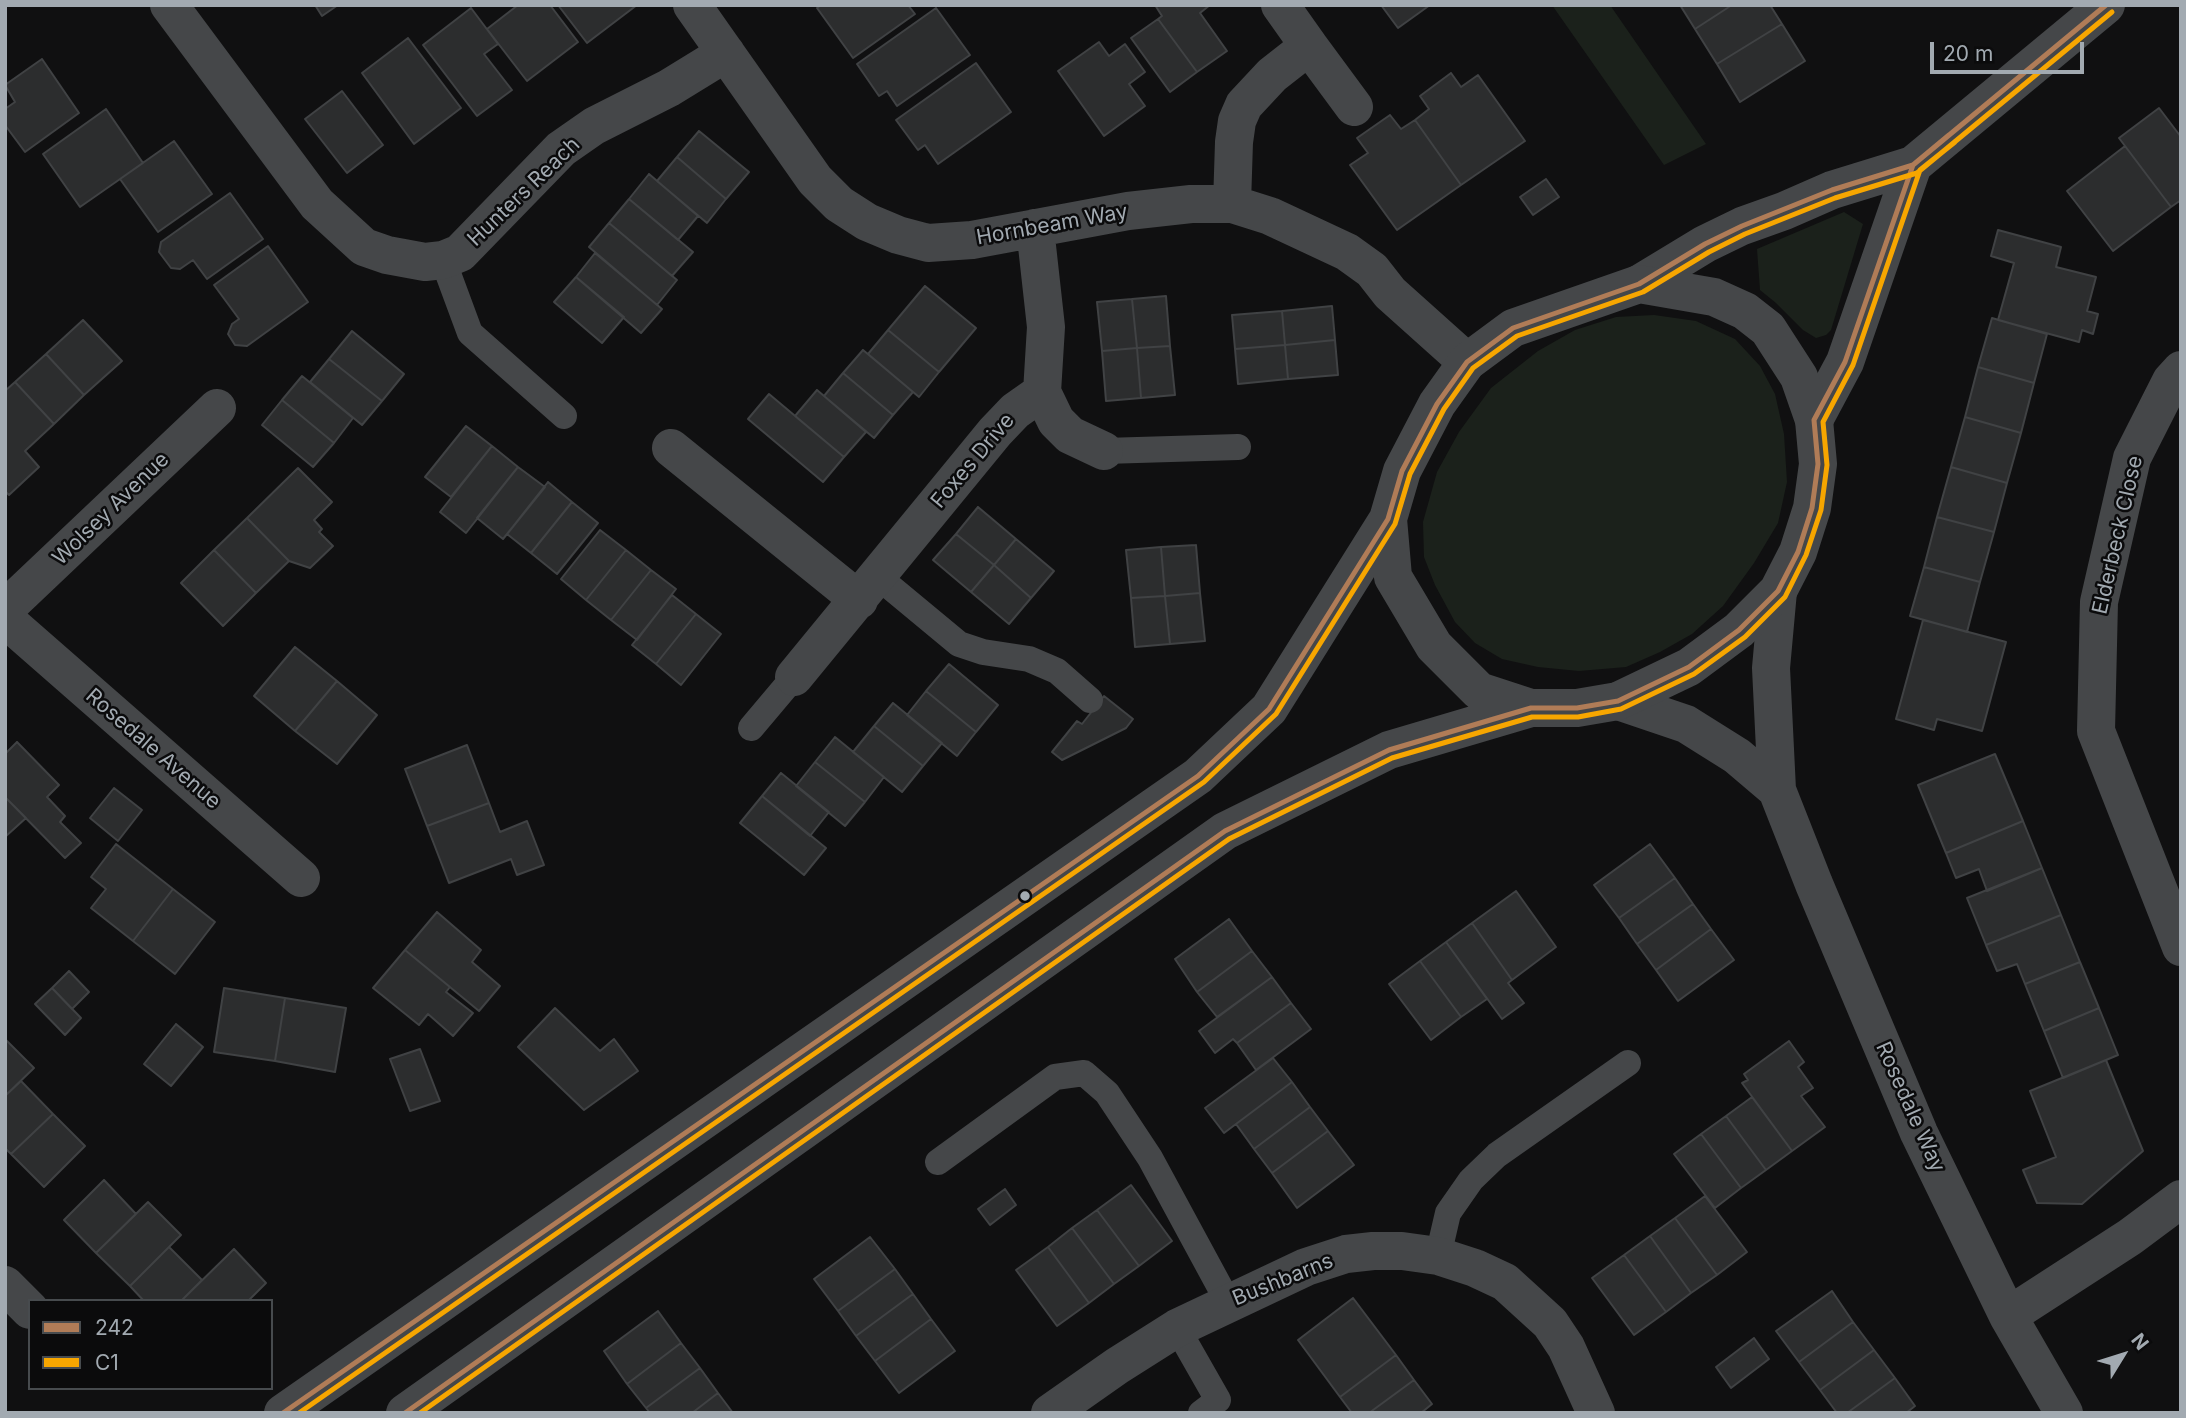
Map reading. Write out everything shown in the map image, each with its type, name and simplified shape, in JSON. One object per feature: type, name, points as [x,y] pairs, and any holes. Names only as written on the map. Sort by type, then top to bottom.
[{"type":"street","points":[[169,5],[317,204],[341,227],[364,247],[387,256],[425,262],[443,260]]},
{"type":"street","name":"Hornbeam Way","points":[[692,5],[816,180],[839,204],[867,222],[898,235],[928,243],[972,240],[1128,211],[1191,204],[1232,204],[1270,216],[1347,252],[1372,270],[1390,293],[1467,362]]},
{"type":"street","points":[[1280,5],[1354,107]]},
{"type":"street","name":"Rosedale Way","points":[[283,1413],[1198,776],[1269,709],[1388,519],[1402,471],[1437,404],[1467,362],[1513,328],[1639,284],[1705,244],[1742,226],[1832,190],[1913,165],[2106,5]]},
{"type":"street","points":[[1232,204],[1237,121],[1244,105],[1272,75],[1309,46]]},
{"type":"street","name":"Hunters Reach","points":[[443,260],[460,253],[474,241],[561,149],[594,126],[669,88],[726,53]]},
{"type":"street","points":[[1814,420],[1845,362],[1913,165]]},
{"type":"street","points":[[1035,228],[1046,327],[1042,392],[1056,421],[1070,435],[1104,451]]},
{"type":"street","name":"Rosedale Way","points":[[405,1413],[1225,831],[1389,750],[1531,708],[1577,708],[1618,701],[1689,667],[1739,630],[1778,591],[1798,552],[1812,508],[1818,464],[1814,420],[1799,377],[1785,354],[1768,329],[1745,311],[1714,297],[1639,284]]},
{"type":"street","name":"Elderbeck Close","points":[[2181,370],[2171,381],[2132,458],[2099,601],[2096,731],[2181,947]]},
{"type":"street","name":"Foxes Drive","points":[[794,677],[995,432],[1014,411],[1042,392]]},
{"type":"street","name":"Wolsey Avenue","points":[[5,609],[217,408]]},
{"type":"street","points":[[671,448],[868,588]]},
{"type":"street","name":"Rosedale Way","points":[[1388,519],[1393,577],[1434,646],[1479,691],[1531,708]]},
{"type":"street","name":"Rosedale Way","points":[[1778,591],[1772,668],[1777,790],[1919,1133],[2008,1316],[2064,1413]]},
{"type":"street","name":"Rosedale Avenue","points":[[5,619],[301,878]]},
{"type":"street","name":"Rosedale Way","points":[[1618,701],[1686,724],[1737,755],[1777,790]]},
{"type":"street","points":[[2008,1316],[2130,1237],[2181,1199]]},
{"type":"street","name":"Bushbarns","points":[[1050,1413],[1116,1366],[1177,1328],[1228,1302],[1306,1267],[1346,1254],[1402,1251],[1438,1256],[1475,1268],[1505,1282],[1529,1302],[1550,1323],[1566,1347],[1596,1413]]},
{"type":"street","points":[[5,1285],[28,1308]]},
{"type":"lane","points":[[443,260],[470,333],[564,416]]},
{"type":"lane","points":[[1104,451],[1238,447]]},
{"type":"lane","points":[[868,588],[959,644],[983,652],[1029,659],[1057,671],[1090,700]]},
{"type":"lane","points":[[751,728],[794,677]]},
{"type":"lane","points":[[1438,1256],[1448,1213],[1471,1181],[1497,1154],[1628,1063]]},
{"type":"lane","points":[[938,1162],[1055,1077],[1084,1073],[1107,1093],[1150,1158],[1228,1302]]},
{"type":"lane","points":[[1177,1328],[1218,1400],[1201,1413]]},
{"type":"shaded area","points":[[1552,5],[1610,5],[1706,144],[1664,165]]},
{"type":"shaded area","points":[[1844,212],[1863,224],[1831,330],[1816,338],[1803,330],[1760,290],[1757,249]]},
{"type":"shaded area","points":[[1654,315],[1696,321],[1735,339],[1760,366],[1775,394],[1784,434],[1787,482],[1778,523],[1723,606],[1692,634],[1660,652],[1626,667],[1579,671],[1538,667],[1502,659],[1475,643],[1455,622],[1435,585],[1424,557],[1423,522],[1437,472],[1459,432],[1491,388],[1538,351],[1575,330],[1616,317]]},
{"type":"building","points":[[315,5],[338,5],[322,16]]},
{"type":"building","points":[[518,5],[550,5],[578,42],[527,81],[487,29]]},
{"type":"building","points":[[558,5],[637,5],[587,43]]},
{"type":"building","points":[[821,5],[908,5],[915,14],[853,58],[817,8]]},
{"type":"building","points":[[1155,5],[1210,5],[1200,13],[1227,51],[1197,72],[1158,19],[1162,16]]},
{"type":"building","points":[[1381,5],[1430,5],[1398,28]]},
{"type":"building","points":[[1680,5],[1732,5],[1695,29]]},
{"type":"building","points":[[1732,5],[1770,5],[1782,24],[1717,64],[1695,29]]},
{"type":"building","points":[[471,8],[498,44],[484,54],[512,90],[477,116],[423,45]]},
{"type":"building","points":[[936,8],[970,55],[897,106],[887,91],[879,96],[857,64]]},
{"type":"building","points":[[1158,19],[1197,72],[1170,92],[1131,38]]},
{"type":"building","points":[[1782,24],[1805,61],[1740,102],[1717,64]]},
{"type":"building","points":[[408,38],[461,108],[414,144],[362,73]]},
{"type":"building","points":[[1099,42],[1109,56],[1125,44],[1145,72],[1129,84],[1145,106],[1104,136],[1058,71]]},
{"type":"building","points":[[42,59],[79,113],[25,152],[5,125],[5,109],[15,102],[5,85]]},
{"type":"building","points":[[976,63],[1011,112],[938,164],[925,145],[918,150],[896,120]]},
{"type":"building","points":[[1451,73],[1461,87],[1478,75],[1525,141],[1461,185],[1415,120],[1429,109],[1420,96]]},
{"type":"building","points":[[342,91],[383,145],[347,173],[305,119]]},
{"type":"building","points":[[2159,108],[2181,137],[2181,200],[2171,207],[2119,138]]},
{"type":"building","points":[[106,109],[143,163],[80,207],[43,154]]},
{"type":"building","points":[[1390,115],[1401,129],[1415,120],[1461,185],[1397,230],[1350,165],[1368,153],[1357,138]]},
{"type":"building","points":[[699,131],[749,172],[726,199],[677,157]]},
{"type":"building","points":[[174,141],[212,194],[158,232],[120,179]]},
{"type":"building","points":[[2125,146],[2171,207],[2113,251],[2067,191]]},
{"type":"building","points":[[677,157],[726,199],[707,223],[657,181]]},
{"type":"building","points":[[649,174],[698,216],[678,240],[629,199]]},
{"type":"building","points":[[1546,179],[1559,197],[1533,215],[1520,197]]},
{"type":"building","points":[[230,193],[263,239],[207,279],[193,260],[180,269],[171,268],[159,252],[161,242]]},
{"type":"building","points":[[629,199],[693,252],[672,276],[609,223]]},
{"type":"building","points":[[609,223],[677,280],[657,305],[589,247]]},
{"type":"building","points":[[1998,230],[2061,247],[2056,267],[2096,277],[2087,311],[2098,314],[2093,334],[2082,330],[2079,342],[1998,320],[2014,263],[1991,256]]},
{"type":"building","points":[[268,246],[308,302],[247,346],[235,345],[228,334],[232,324],[239,319],[214,285]]},
{"type":"building","points":[[595,253],[662,309],[641,333],[576,277]]},
{"type":"building","points":[[576,277],[624,317],[602,343],[554,302]]},
{"type":"building","points":[[925,286],[976,328],[939,372],[888,330]]},
{"type":"building","points":[[1166,296],[1170,346],[1137,348],[1132,299]]},
{"type":"building","points":[[1132,299],[1137,348],[1102,351],[1097,302]]},
{"type":"building","points":[[1332,306],[1335,340],[1285,345],[1282,311]]},
{"type":"building","points":[[1282,311],[1285,345],[1235,349],[1232,315]]},
{"type":"building","points":[[1992,318],[2047,334],[2034,383],[1978,367]]},
{"type":"building","points":[[83,320],[122,361],[84,395],[46,354]]},
{"type":"building","points":[[888,330],[939,372],[919,397],[868,354]]},
{"type":"building","points":[[352,331],[404,374],[382,401],[329,359]]},
{"type":"building","points":[[1335,340],[1338,375],[1288,379],[1285,345]]},
{"type":"building","points":[[1285,345],[1288,379],[1238,384],[1235,349]]},
{"type":"building","points":[[1170,346],[1175,395],[1141,398],[1137,348]]},
{"type":"building","points":[[1137,348],[1141,398],[1106,401],[1102,351]]},
{"type":"building","points":[[863,350],[913,392],[893,415],[843,373]]},
{"type":"building","points":[[46,354],[84,395],[54,424],[15,382]]},
{"type":"building","points":[[329,359],[382,401],[362,425],[310,382]]},
{"type":"building","points":[[1978,367],[2034,383],[2021,433],[1965,417]]},
{"type":"building","points":[[843,373],[893,415],[874,438],[824,396]]},
{"type":"building","points":[[302,376],[353,418],[334,443],[282,400]]},
{"type":"building","points":[[15,382],[54,424],[25,451],[39,467],[9,495],[5,491],[5,391]]},
{"type":"building","points":[[817,390],[866,432],[844,457],[795,416]]},
{"type":"building","points":[[769,394],[844,457],[823,482],[748,419]]},
{"type":"building","points":[[282,400],[334,443],[313,467],[262,425]]},
{"type":"building","points":[[1965,417],[2021,433],[2007,483],[1951,467]]},
{"type":"building","points":[[466,426],[492,446],[451,497],[425,477]]},
{"type":"building","points":[[492,446],[518,467],[466,533],[440,512]]},
{"type":"building","points":[[518,467],[545,487],[503,539],[477,518]]},
{"type":"building","points":[[1951,467],[2007,483],[1994,532],[1937,517]]},
{"type":"building","points":[[298,468],[332,502],[314,520],[322,529],[319,532],[333,546],[310,568],[289,561],[247,518]]},
{"type":"building","points":[[548,482],[572,502],[531,553],[507,534]]},
{"type":"building","points":[[572,502],[598,523],[557,574],[531,553]]},
{"type":"building","points":[[978,507],[1016,539],[994,565],[956,534]]},
{"type":"building","points":[[1937,517],[1994,532],[1980,582],[1924,567]]},
{"type":"building","points":[[247,518],[289,561],[256,593],[214,550]]},
{"type":"building","points":[[600,530],[626,550],[586,600],[561,579]]},
{"type":"building","points":[[956,534],[994,565],[971,592],[933,560]]},
{"type":"building","points":[[1016,539],[1054,571],[1031,598],[994,565]]},
{"type":"building","points":[[1196,545],[1200,593],[1165,596],[1161,547]]},
{"type":"building","points":[[1161,547],[1165,596],[1131,598],[1126,550]]},
{"type":"building","points":[[214,550],[256,593],[223,626],[181,583]]},
{"type":"building","points":[[626,550],[651,570],[611,620],[586,600]]},
{"type":"building","points":[[994,565],[1031,598],[1009,624],[971,592]]},
{"type":"building","points":[[1924,567],[1980,582],[1967,632],[1910,616]]},
{"type":"building","points":[[651,570],[676,589],[637,640],[611,620]]},
{"type":"building","points":[[1200,593],[1205,641],[1170,644],[1165,596]]},
{"type":"building","points":[[672,595],[696,614],[656,664],[632,645]]},
{"type":"building","points":[[1165,596],[1170,644],[1135,647],[1131,598]]},
{"type":"building","points":[[696,614],[721,634],[681,685],[656,664]]},
{"type":"building","points":[[1923,620],[2006,642],[1982,731],[1937,719],[1934,730],[1896,719]]},
{"type":"building","points":[[295,647],[337,681],[295,731],[254,696]]},
{"type":"building","points":[[949,664],[998,705],[976,732],[926,691]]},
{"type":"building","points":[[337,681],[377,715],[337,764],[295,731]]},
{"type":"building","points":[[926,691],[976,732],[957,756],[907,715]]},
{"type":"building","points":[[1104,696],[1133,719],[1126,728],[1062,760],[1052,752],[1077,721],[1082,724]]},
{"type":"building","points":[[893,703],[942,743],[923,766],[874,726]]},
{"type":"building","points":[[874,726],[923,766],[902,792],[853,752]]},
{"type":"building","points":[[835,737],[884,777],[865,802],[815,762]]},
{"type":"building","points":[[17,742],[59,785],[47,797],[65,816],[60,822],[81,843],[65,858],[5,797],[5,754]]},
{"type":"building","points":[[467,745],[489,803],[427,826],[405,769]]},
{"type":"building","points":[[1995,754],[2023,821],[1946,853],[1918,785]]},
{"type":"building","points":[[815,762],[865,802],[845,826],[796,786]]},
{"type":"building","points":[[781,773],[829,812],[810,836],[762,796]]},
{"type":"building","points":[[114,788],[142,810],[118,841],[90,818]]},
{"type":"building","points":[[762,796],[826,848],[804,875],[740,823]]},
{"type":"building","points":[[5,797],[26,818],[5,837]]},
{"type":"building","points":[[489,803],[500,832],[527,821],[544,865],[517,875],[511,859],[449,883],[427,826]]},
{"type":"building","points":[[2023,821],[2042,868],[1987,891],[1979,869],[1956,878],[1946,853]]},
{"type":"building","points":[[116,844],[173,889],[133,941],[91,908],[106,889],[91,877]]},
{"type":"building","points":[[1650,844],[1675,878],[1619,918],[1594,885]]},
{"type":"building","points":[[2042,868],[2061,915],[1986,945],[1967,898]]},
{"type":"building","points":[[1675,878],[1693,904],[1637,944],[1619,918]]},
{"type":"building","points":[[173,889],[215,922],[175,974],[133,941]]},
{"type":"building","points":[[1516,891],[1556,947],[1512,980],[1472,923]]},
{"type":"building","points":[[1693,904],[1711,929],[1656,970],[1637,944]]},
{"type":"building","points":[[437,912],[481,950],[472,962],[500,986],[479,1011],[405,950]]},
{"type":"building","points":[[2061,915],[2080,962],[2025,984],[2017,964],[1997,971],[1986,945]]},
{"type":"building","points":[[1229,919],[1252,951],[1197,992],[1175,959]]},
{"type":"building","points":[[1472,923],[1512,980],[1508,983],[1524,1003],[1502,1019],[1446,942]]},
{"type":"building","points":[[1711,929],[1734,960],[1678,1001],[1656,970]]},
{"type":"building","points":[[1446,942],[1487,999],[1461,1017],[1420,961]]},
{"type":"building","points":[[405,950],[450,987],[446,992],[473,1013],[453,1036],[428,1014],[419,1025],[373,988]]},
{"type":"building","points":[[1252,951],[1272,977],[1217,1017],[1197,992]]},
{"type":"building","points":[[1420,961],[1461,1017],[1431,1040],[1389,984]]},
{"type":"building","points":[[2080,962],[2099,1008],[2044,1031],[2025,984]]},
{"type":"building","points":[[69,971],[89,992],[72,1009],[52,988]]},
{"type":"building","points":[[1272,977],[1291,1003],[1237,1043],[1233,1039],[1215,1053],[1199,1031]]},
{"type":"building","points":[[52,988],[81,1018],[65,1035],[35,1004]]},
{"type":"building","points":[[224,988],[285,998],[275,1061],[214,1052]]},
{"type":"building","points":[[285,998],[346,1008],[335,1072],[275,1061]]},
{"type":"building","points":[[1291,1003],[1311,1029],[1256,1070],[1237,1043]]},
{"type":"building","points":[[555,1008],[600,1051],[614,1039],[638,1071],[584,1110],[518,1047]]},
{"type":"building","points":[[2099,1008],[2118,1055],[2063,1078],[2044,1031]]},
{"type":"building","points":[[176,1024],[203,1047],[171,1086],[144,1064]]},
{"type":"building","points":[[5,1039],[34,1068],[5,1096]]},
{"type":"building","points":[[1789,1041],[1804,1062],[1798,1067],[1813,1088],[1801,1096],[1825,1127],[1792,1151],[1742,1083],[1748,1080],[1744,1074]]},
{"type":"building","points":[[420,1049],[440,1101],[410,1111],[390,1059]]},
{"type":"building","points":[[1273,1058],[1292,1082],[1224,1133],[1205,1108]]},
{"type":"building","points":[[2106,1060],[2143,1151],[2082,1204],[2037,1203],[2023,1170],[2056,1157],[2030,1091]]},
{"type":"building","points":[[21,1081],[53,1114],[11,1154],[5,1148],[5,1096]]},
{"type":"building","points":[[1292,1082],[1310,1107],[1254,1149],[1236,1124]]},
{"type":"building","points":[[1752,1097],[1792,1151],[1766,1170],[1726,1116]]},
{"type":"building","points":[[1310,1107],[1328,1131],[1272,1173],[1254,1149]]},
{"type":"building","points":[[53,1114],[85,1146],[44,1187],[11,1154]]},
{"type":"building","points":[[1726,1116],[1766,1170],[1741,1188],[1701,1134]]},
{"type":"building","points":[[1328,1131],[1354,1165],[1297,1208],[1272,1173]]},
{"type":"building","points":[[1701,1134],[1741,1188],[1715,1208],[1674,1154]]},
{"type":"building","points":[[104,1180],[136,1214],[96,1253],[64,1220]]},
{"type":"building","points":[[1131,1185],[1172,1241],[1139,1266],[1097,1210]]},
{"type":"building","points":[[1005,1189],[1016,1205],[990,1225],[978,1209]]},
{"type":"building","points":[[1705,1196],[1747,1252],[1717,1275],[1675,1218]]},
{"type":"building","points":[[148,1202],[181,1235],[130,1286],[96,1253]]},
{"type":"building","points":[[1097,1210],[1139,1266],[1114,1284],[1072,1228]]},
{"type":"building","points":[[1675,1218],[1717,1275],[1691,1293],[1650,1236]]},
{"type":"building","points":[[1072,1228],[1114,1284],[1089,1303],[1048,1247]]},
{"type":"building","points":[[1650,1236],[1691,1293],[1666,1312],[1624,1255]]},
{"type":"building","points":[[870,1237],[895,1269],[838,1311],[814,1279]]},
{"type":"building","points":[[169,1247],[202,1280],[183,1299],[142,1299],[130,1286]]},
{"type":"building","points":[[1048,1247],[1089,1303],[1057,1326],[1016,1270]]},
{"type":"building","points":[[234,1249],[266,1283],[250,1299],[183,1299]]},
{"type":"building","points":[[1624,1255],[1666,1312],[1634,1335],[1592,1278]]},
{"type":"building","points":[[895,1269],[913,1294],[856,1336],[838,1311]]},
{"type":"building","points":[[1832,1291],[1853,1322],[1799,1362],[1776,1331]]},
{"type":"building","points":[[913,1294],[931,1319],[875,1361],[856,1336]]},
{"type":"building","points":[[1353,1298],[1396,1355],[1340,1397],[1298,1340]]},
{"type":"building","points":[[658,1311],[681,1343],[627,1384],[604,1351]]},
{"type":"building","points":[[931,1319],[955,1351],[899,1393],[875,1361]]},
{"type":"building","points":[[1853,1322],[1874,1350],[1820,1390],[1799,1362]]},
{"type":"building","points":[[1754,1338],[1769,1359],[1731,1388],[1716,1367]]},
{"type":"building","points":[[681,1343],[700,1368],[646,1408],[627,1384]]},
{"type":"building","points":[[1874,1350],[1895,1378],[1847,1413],[1837,1413],[1820,1390]]},
{"type":"building","points":[[1396,1355],[1414,1380],[1369,1413],[1352,1413],[1340,1397]]},
{"type":"building","points":[[700,1368],[718,1393],[692,1413],[650,1413],[646,1408]]},
{"type":"building","points":[[1895,1378],[1915,1406],[1906,1413],[1847,1413]]},
{"type":"building","points":[[1414,1380],[1432,1404],[1421,1413],[1369,1413]]},
{"type":"building","points":[[718,1393],[733,1413],[692,1413]]},
{"type":"transit line","name":"242","points":[[283,1413],[1198,776],[1269,709],[1388,519],[1402,471],[1437,404],[1467,362],[1513,328],[1639,284],[1705,244],[1742,226],[1832,190],[1913,165],[2106,5]]},
{"type":"transit line","name":"C1","points":[[299,1413],[1204,782],[1276,714],[1395,524],[1410,474],[1444,409],[1473,368],[1517,336],[1643,292],[1709,252],[1745,234],[1835,198],[1917,173],[2112,12]]},
{"type":"transit line","name":"242","points":[[405,1413],[1225,831],[1389,750],[1531,708],[1577,708],[1618,701],[1689,667],[1739,630],[1778,591],[1798,552],[1812,508],[1818,464],[1814,420],[1845,362],[1913,165],[1949,135]]},
{"type":"transit line","name":"C1","points":[[420,1413],[1229,839],[1392,758],[1532,717],[1578,717],[1621,709],[1694,674],[1745,637],[1785,597],[1806,555],[1821,510],[1827,465],[1823,422],[1853,365],[1920,170],[1955,142]]}]
